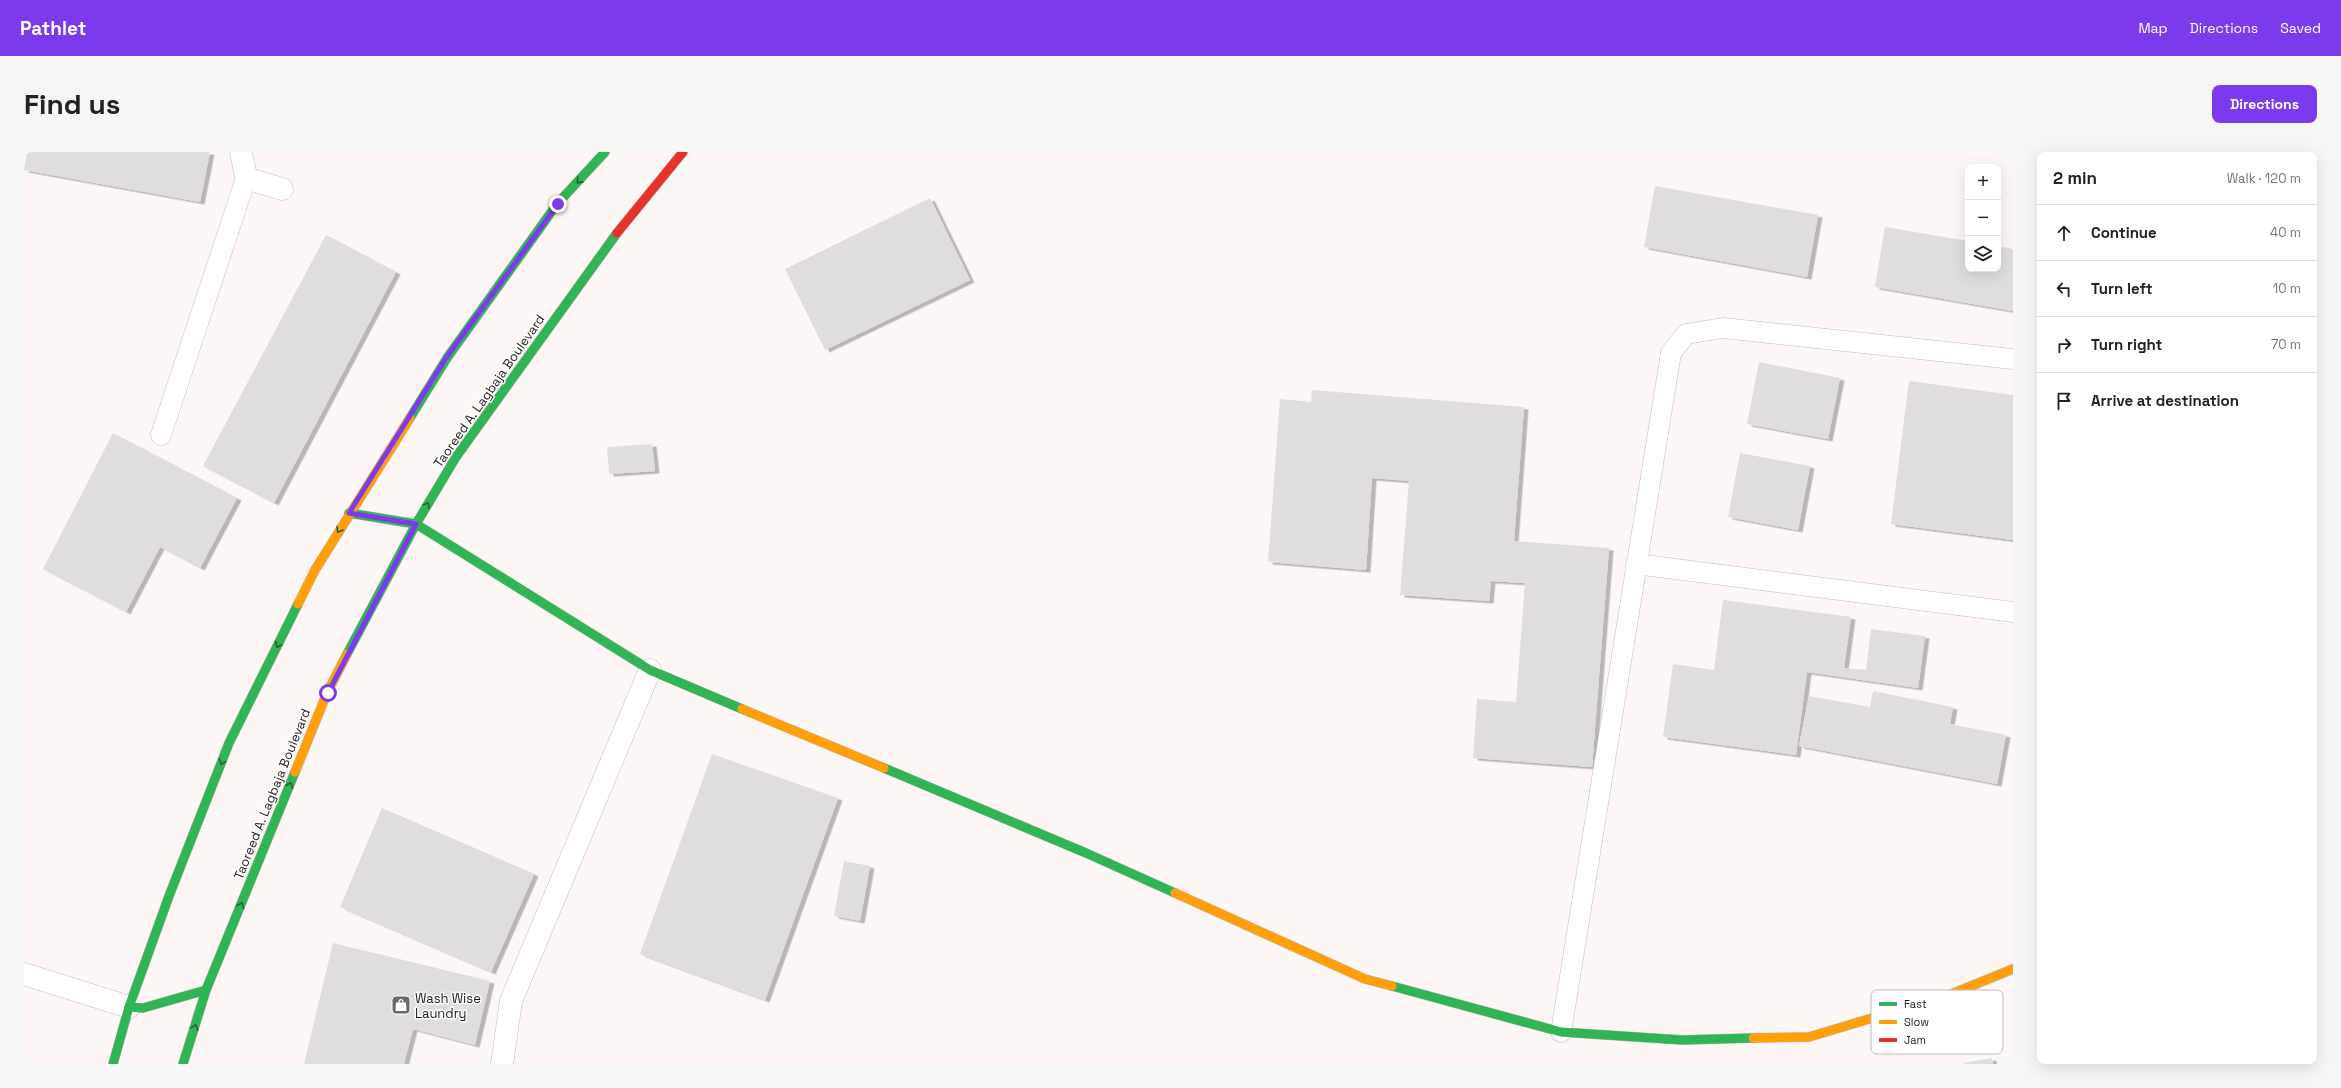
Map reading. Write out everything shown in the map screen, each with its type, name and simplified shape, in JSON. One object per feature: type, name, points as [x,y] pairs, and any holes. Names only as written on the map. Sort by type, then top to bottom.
[{"type":"street","points":[[242,152],[246,178],[282,189]]},
{"type":"street","name":"Taoreed A. Lagbaja Boulevard","points":[[183,1064],[206,990],[328,693],[416,524],[460,451],[631,213],[683,152]]},
{"type":"street","points":[[113,1064],[129,1007],[169,896],[229,743],[315,570],[446,358],[522,251],[558,204],[602,154]]},
{"type":"street","points":[[349,513],[416,524],[650,670],[1086,853],[1365,980],[1561,1032],[1682,1040],[1809,1037],[1871,1018]]},
{"type":"street","points":[[502,1064],[511,1001],[650,670]]},
{"type":"street","points":[[1961,990],[2013,969]]},
{"type":"street","points":[[24,974],[129,1007],[143,1008],[206,990]]},
{"type":"lane","points":[[161,435],[246,178]]},
{"type":"lane","points":[[1561,1032],[1671,353],[1686,334],[1723,328],[2013,359]]},
{"type":"lane","points":[[1636,564],[2013,612]]},
{"type":"building","points":[[27,152],[210,152],[200,202],[24,170]]},
{"type":"building","points":[[1655,186],[1818,215],[1807,277],[1644,247]]},
{"type":"building","points":[[930,198],[970,280],[825,350],[785,269]]},
{"type":"building","points":[[1885,227],[1965,240],[1965,272],[2001,272],[2001,247],[2013,249],[2013,311],[1875,287]]},
{"type":"building","points":[[326,235],[396,272],[274,503],[203,466]]},
{"type":"building","points":[[1759,362],[1840,378],[1828,439],[1747,424]]},
{"type":"building","points":[[1909,381],[2013,395],[2013,540],[1891,524]]},
{"type":"building","points":[[1312,390],[1524,407],[1514,541],[1609,548],[1592,767],[1473,758],[1477,699],[1516,702],[1525,583],[1491,581],[1489,601],[1400,595],[1409,481],[1372,478],[1366,570],[1268,562],[1280,399],[1311,402]]},
{"type":"building","points":[[113,433],[237,498],[200,568],[160,547],[126,612],[43,569]]},
{"type":"building","points":[[652,444],[655,471],[609,474],[607,447]]},
{"type":"building","points":[[1740,453],[1810,466],[1798,530],[1728,517]]},
{"type":"building","points":[[1723,600],[1851,617],[1844,668],[1866,670],[1871,629],[1925,636],[1918,688],[1807,672],[1796,755],[1663,737],[1673,664],[1714,670]]},
{"type":"building","points":[[1873,691],[1953,707],[1950,724],[2006,735],[1997,784],[1799,746],[1809,696],[1870,707]]},
{"type":"building","points":[[712,754],[838,798],[765,1000],[640,954]]},
{"type":"building","points":[[382,808],[534,874],[491,972],[340,907]]},
{"type":"building","points":[[844,861],[870,866],[860,921],[834,916]]},
{"type":"building","name":"Wash Wise Laundry","points":[[333,943],[490,981],[475,1045],[413,1029],[404,1064],[304,1064]]},
{"type":"building","points":[[1992,1058],[1993,1064],[1964,1064],[1964,1063]]},
{"type":"traffic: fast","points":[[410,418],[447,358],[557,204],[605,152]]},
{"type":"traffic: fast","points":[[347,654],[416,524],[456,457],[617,233]]},
{"type":"traffic: fast","points":[[349,513],[416,524],[650,670],[742,709]]},
{"type":"traffic: fast","points":[[113,1064],[129,1007],[169,896],[229,743],[298,604]]},
{"type":"traffic: fast","points":[[884,768],[1086,853],[1175,893]]},
{"type":"traffic: fast","points":[[183,1064],[206,990],[295,772]]},
{"type":"traffic: fast","points":[[1392,986],[1561,1032],[1682,1040],[1753,1038]]},
{"type":"traffic: fast","points":[[129,1007],[143,1008],[206,990]]},
{"type":"traffic: slow","points":[[298,604],[315,570],[410,418]]},
{"type":"traffic: slow","points":[[295,772],[327,693],[347,654]]},
{"type":"traffic: slow","points":[[742,709],[884,768]]},
{"type":"traffic: slow","points":[[1175,893],[1365,979],[1392,986]]},
{"type":"traffic: slow","points":[[1961,990],[2013,969]]},
{"type":"traffic: slow","points":[[1753,1038],[1809,1037],[1871,1018]]},
{"type":"traffic: jam","points":[[617,233],[683,152]]},
{"type":"place","name":"Wash Wise Laundry","points":[[401,1005]]},
{"type":"route","points":[[328,693],[416,524],[349,513],[446,358],[522,251],[558,204]]}]
